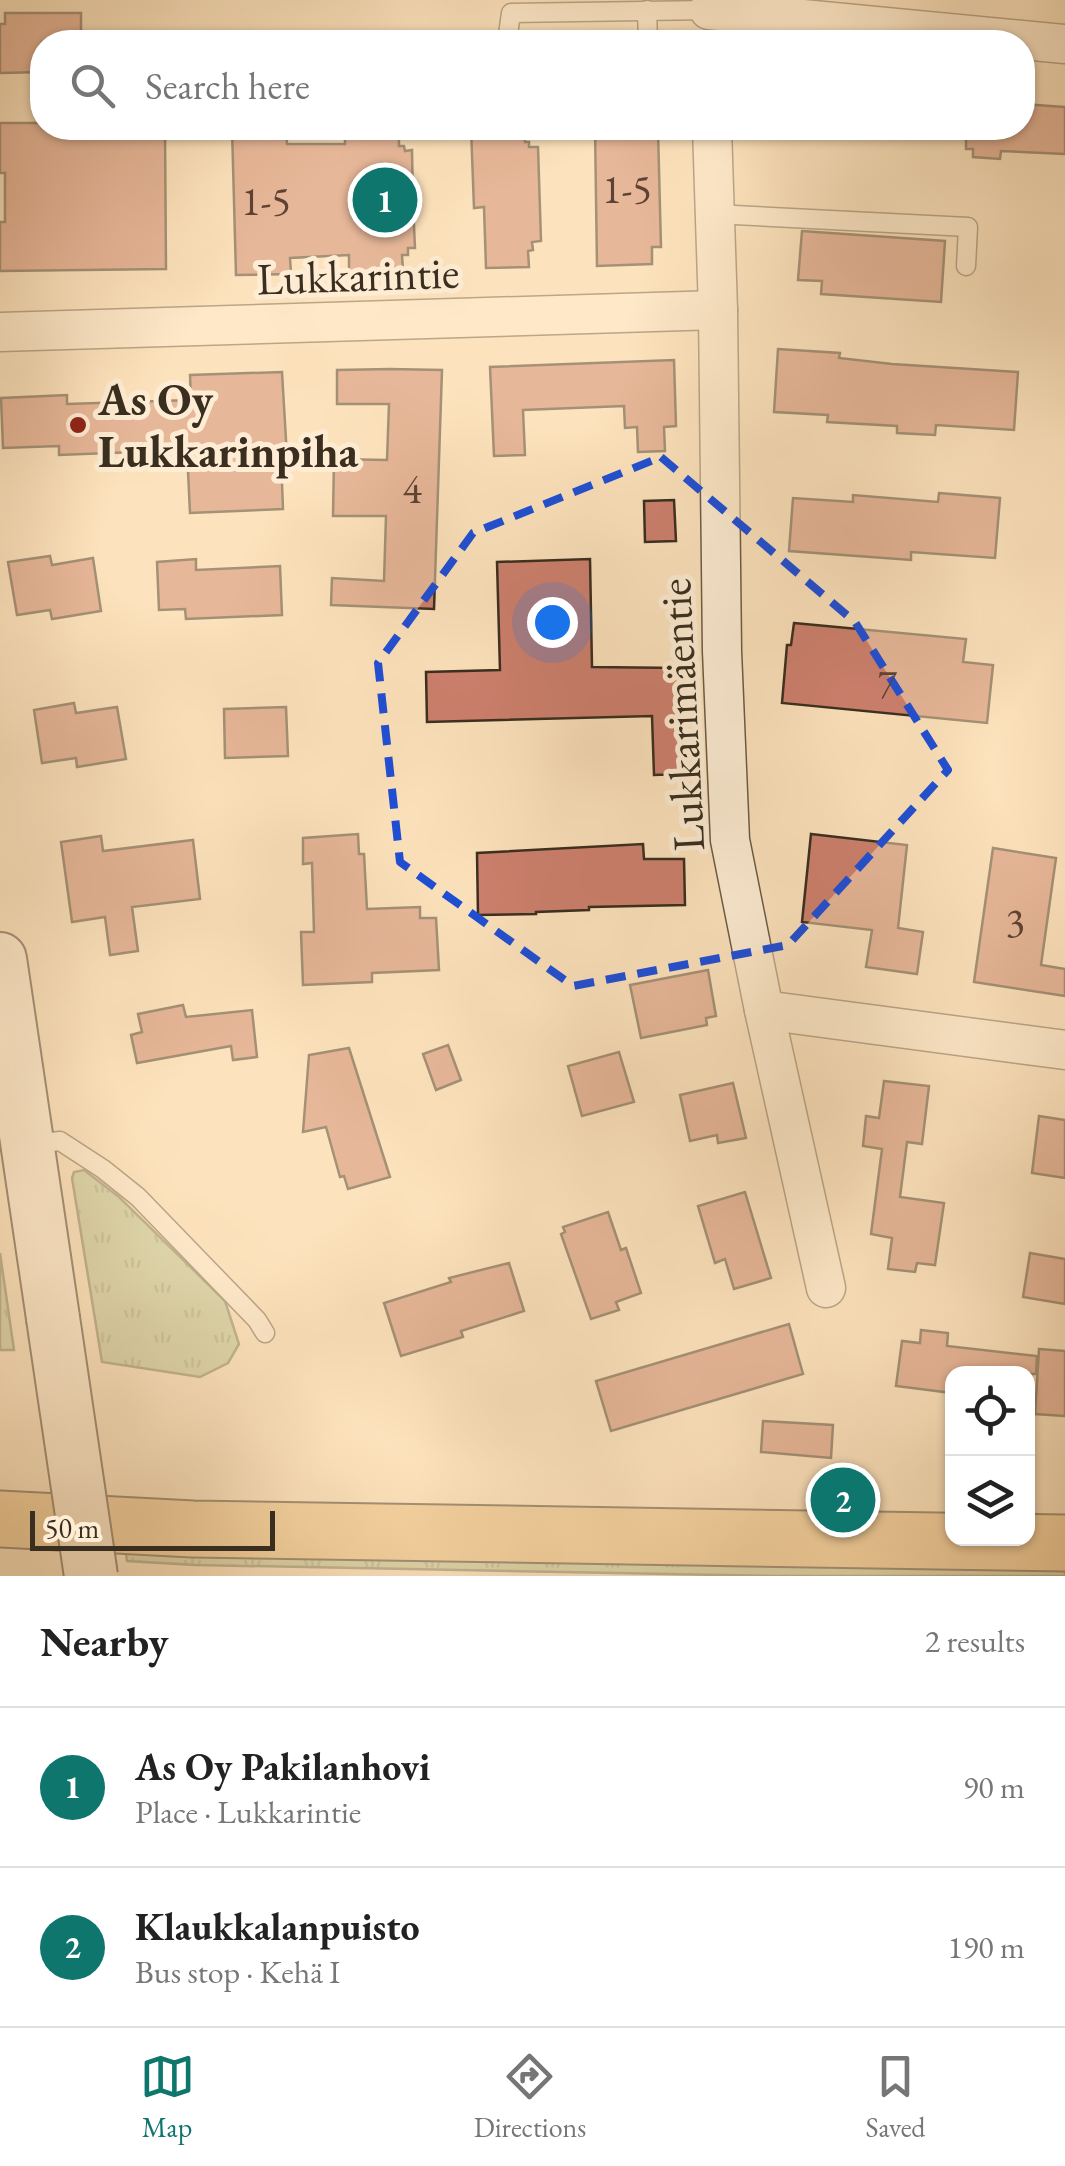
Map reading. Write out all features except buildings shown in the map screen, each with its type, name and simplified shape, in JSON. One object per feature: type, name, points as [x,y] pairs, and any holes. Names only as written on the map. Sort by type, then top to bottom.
[{"type":"highway","points":[[0,1519],[194,1529],[1065,1544]]},
{"type":"main road","points":[[0,960],[91,1576]]},
{"type":"street","points":[[709,18],[873,30]]},
{"type":"street","points":[[1035,42],[1065,44]]},
{"type":"street","name":"Lukkarimäentie","points":[[712,140],[722,651],[730,840],[826,1288]]},
{"type":"street","name":"Lukkarintie","points":[[0,332],[718,310]]},
{"type":"street","points":[[764,1010],[1065,1050]]},
{"type":"lane","points":[[508,30],[510,13],[647,10],[709,18]]},
{"type":"lane","points":[[647,10],[648,30]]},
{"type":"lane","points":[[715,214],[968,227],[966,266]]},
{"type":"lane","points":[[29,1144],[60,1141],[103,1169],[182,1242],[265,1334]]},
{"type":"highlighted area","points":[[661,457],[855,622],[948,770],[788,945],[573,986],[400,862],[378,663],[473,533]]},
{"type":"green space","points":[[84,1170],[119,1197],[225,1301],[239,1344],[228,1363],[200,1377],[102,1362],[72,1178],[74,1172]]},
{"type":"green space","points":[[0,1253],[14,1350],[0,1350]]},
{"type":"green space","points":[[125,1547],[1065,1566],[1065,1576],[773,1576],[195,1565],[127,1561]]},
{"type":"place","name":"As Oy Pakilanhovi","points":[[385,200]]},
{"type":"place","name":"As Oy Lukkarinpiha","points":[[78,425]]},
{"type":"place","name":"Klaukkalanpuisto","points":[[843,1500]]}]
